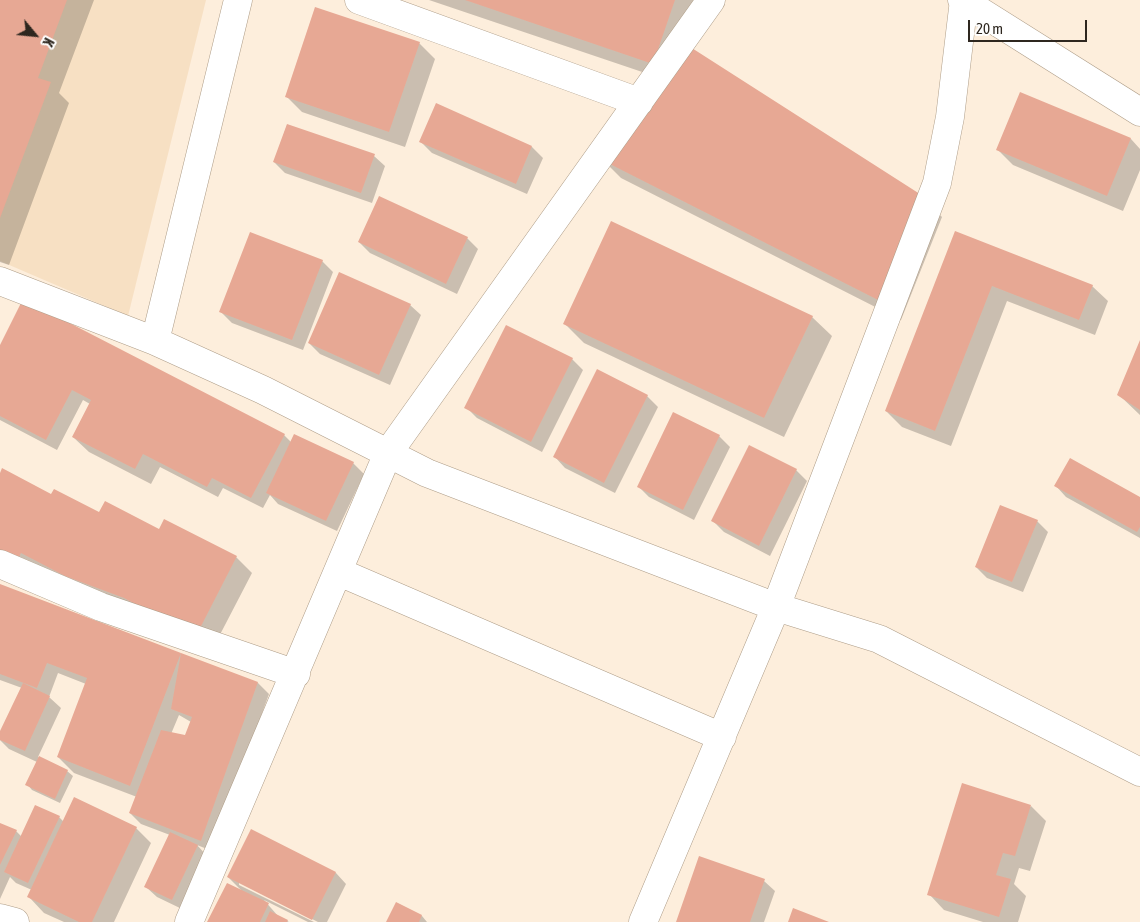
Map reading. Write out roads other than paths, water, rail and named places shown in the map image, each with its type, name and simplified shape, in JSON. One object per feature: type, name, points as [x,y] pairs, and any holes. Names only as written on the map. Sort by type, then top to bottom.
[{"type":"street","points":[[155,341],[238,0]]},
{"type":"street","points":[[358,0],[639,102]]},
{"type":"street","points":[[189,922],[296,674],[388,453],[711,0]]},
{"type":"street","points":[[643,922],[776,607],[937,183],[950,117],[964,0],[1140,112]]},
{"type":"street","points":[[3,289],[155,341],[263,390],[436,476],[776,607],[879,639],[1140,772]]},
{"type":"street","points":[[0,564],[101,607],[296,674]]},
{"type":"street","points":[[339,572],[722,737]]},
{"type":"street","points":[[0,918],[15,922]]}]
